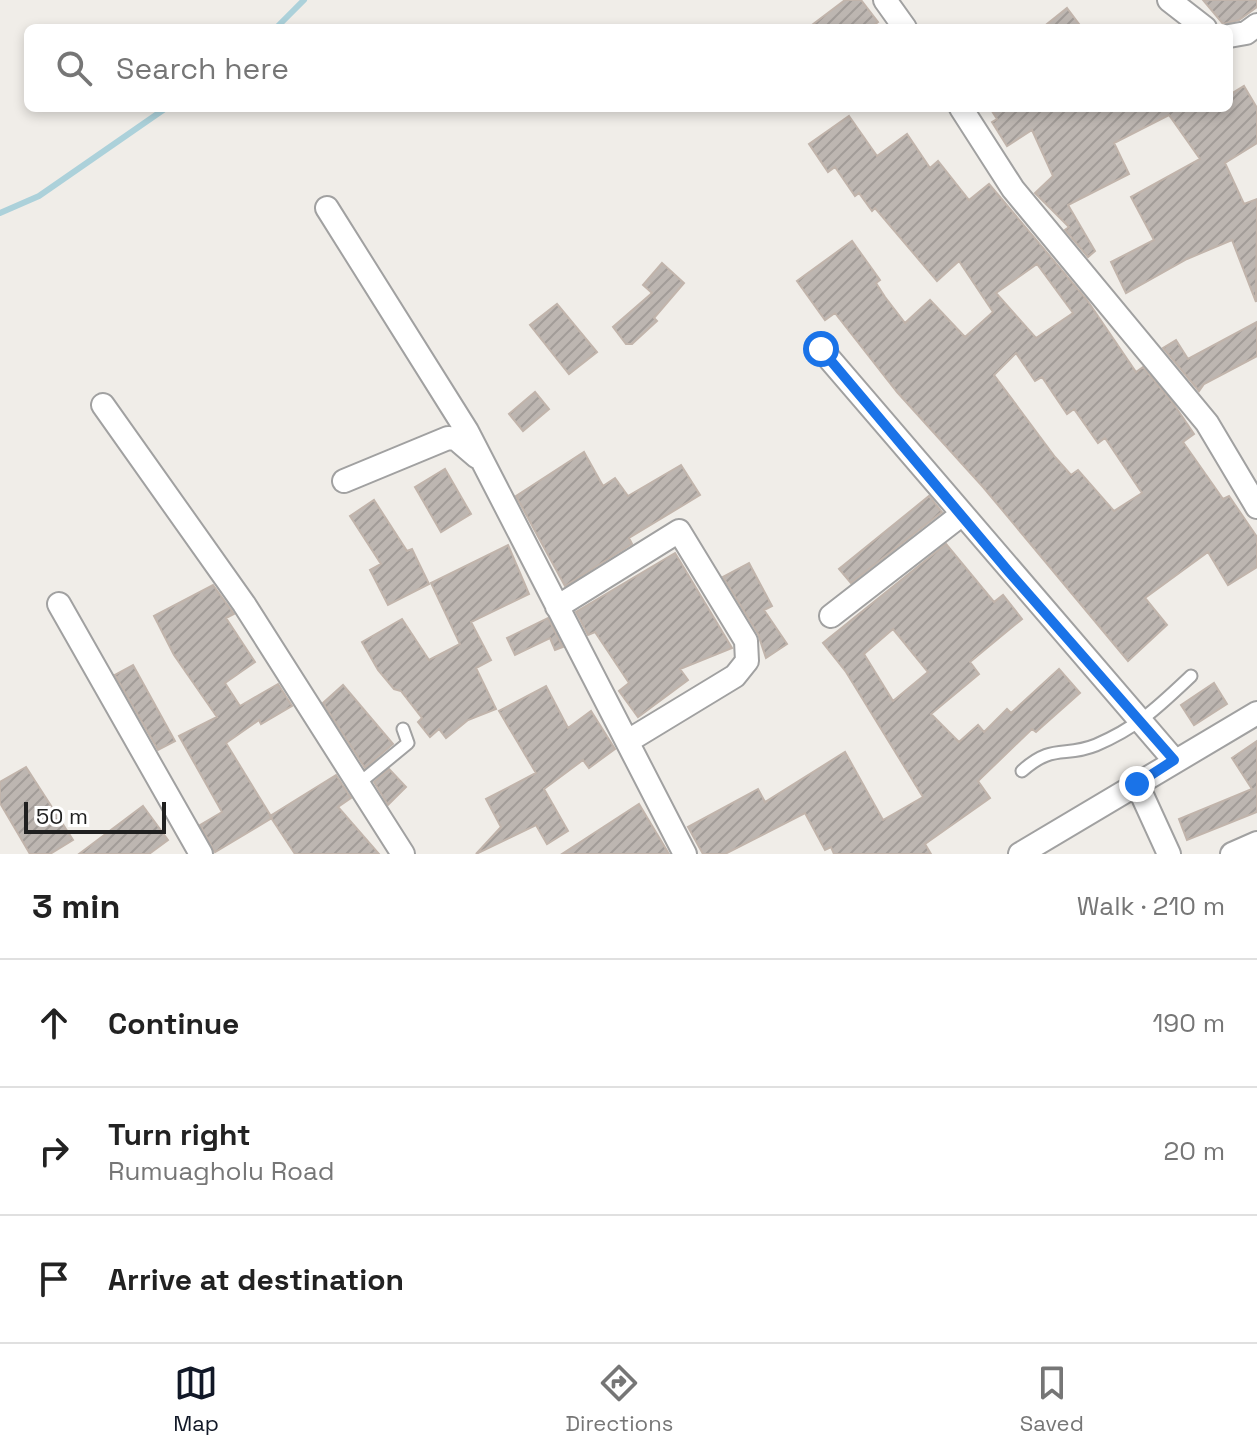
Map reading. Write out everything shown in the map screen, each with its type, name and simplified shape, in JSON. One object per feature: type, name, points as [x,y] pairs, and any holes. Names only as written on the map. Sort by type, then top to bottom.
[{"type":"street","points":[[885,0],[902,24]]},
{"type":"street","points":[[1169,0],[1200,24]]},
{"type":"street","points":[[1233,35],[1246,33],[1257,25]]},
{"type":"street","points":[[964,112],[1013,189],[1207,423],[1257,507]]},
{"type":"street","points":[[327,208],[484,463],[685,854]]},
{"type":"street","points":[[821,349],[1174,760]]},
{"type":"street","points":[[103,405],[244,604],[403,854]]},
{"type":"street","points":[[344,481],[448,438],[456,439],[484,463]]},
{"type":"street","points":[[831,616],[961,515]]},
{"type":"street","points":[[557,607],[679,531],[746,641],[747,661],[735,676],[628,741]]},
{"type":"street","points":[[59,604],[201,854]]},
{"type":"street","points":[[1020,854],[1257,713]]},
{"type":"street","points":[[1137,784],[1169,854]]},
{"type":"street","points":[[1232,854],[1257,843]]},
{"type":"lane","points":[[1022,771],[1047,752],[1092,747],[1141,723],[1191,676]]},
{"type":"lane","points":[[357,786],[408,743],[403,729]]},
{"type":"building","points":[[845,0],[861,0],[878,22],[875,24],[813,24]]},
{"type":"building","points":[[1203,0],[1257,0],[1257,7],[1239,20],[1223,24]]},
{"type":"building","points":[[1067,8],[1079,24],[1047,24]]},
{"type":"building","points":[[1244,86],[1257,108],[1257,143],[1225,163],[1244,204],[1257,199],[1256,302],[1232,240],[1187,259],[1126,293],[1111,262],[1154,240],[1131,197],[1200,159],[1169,115],[1114,143],[1129,174],[1068,205],[1095,251],[1088,257],[1065,230],[1069,227],[1035,193],[1053,176],[1032,130],[1007,146],[992,122],[997,119],[993,112],[1233,112],[1233,93]]},
{"type":"building","points":[[849,116],[877,156],[907,134],[930,168],[938,161],[969,200],[989,184],[1087,300],[1136,372],[1143,367],[1173,403],[1194,434],[1183,442],[1223,499],[1229,496],[1257,537],[1257,567],[1228,585],[1208,552],[1145,598],[1167,625],[1128,661],[983,487],[897,392],[835,313],[825,320],[797,281],[852,241],[880,280],[876,283],[885,297],[905,323],[930,300],[965,337],[993,312],[959,261],[937,281],[875,208],[872,211],[859,193],[855,196],[835,167],[828,172],[809,144]],"holes":[[[1037,264],[1073,313],[1036,338],[996,293]],[[1016,353],[1035,381],[1042,377],[1067,414],[1074,409],[1098,443],[1105,438],[1142,493],[1114,511],[1078,470],[1071,475],[994,375]]]},
{"type":"building","points":[[662,263],[684,283],[654,318],[657,321],[632,344],[626,344],[613,327],[652,293],[643,285]]},
{"type":"building","points":[[557,304],[597,352],[569,374],[530,325]]},
{"type":"building","points":[[1257,322],[1257,356],[1204,384],[1199,391],[1163,348],[1176,340],[1188,359]]},
{"type":"building","points":[[535,392],[549,409],[523,431],[509,414]]},
{"type":"building","points":[[584,452],[603,486],[615,478],[628,496],[681,465],[700,495],[629,538],[632,544],[565,586],[516,496]]},
{"type":"building","points":[[445,469],[471,514],[441,532],[415,487]]},
{"type":"building","points":[[929,496],[942,512],[851,583],[839,569]]},
{"type":"building","points":[[374,500],[407,551],[412,549],[429,584],[388,605],[370,570],[381,564],[350,516]]},
{"type":"building","points":[[946,544],[994,602],[1003,595],[1022,619],[970,662],[979,674],[931,714],[959,742],[978,725],[984,732],[1007,709],[1011,713],[1059,669],[1080,693],[1036,732],[1032,729],[978,781],[990,798],[925,844],[931,854],[834,854],[831,847],[825,850],[805,813],[725,854],[703,854],[688,827],[758,789],[765,802],[845,752],[883,820],[923,797],[846,672],[823,643]],"holes":[[[893,629],[928,672],[893,701],[864,654]]]},
{"type":"building","points":[[508,545],[529,594],[471,622],[491,660],[476,668],[496,709],[468,720],[446,738],[439,729],[430,737],[418,722],[422,718],[401,691],[394,689],[378,670],[362,642],[402,619],[429,660],[460,644],[431,583]]},
{"type":"building","points":[[675,553],[732,648],[680,669],[688,680],[638,717],[619,691],[629,683],[595,632],[588,635],[576,612]]},
{"type":"building","points":[[749,563],[772,606],[764,610],[787,644],[766,658],[758,634],[723,577]]},
{"type":"building","points":[[213,585],[234,614],[226,618],[255,662],[225,683],[240,706],[278,684],[292,706],[261,724],[259,720],[226,743],[272,818],[215,852],[200,825],[222,812],[179,736],[217,717],[174,655],[154,616]]},
{"type":"building","points":[[548,618],[563,647],[555,650],[550,638],[515,655],[507,638]]},
{"type":"building","points":[[133,665],[175,741],[158,750],[115,675]]},
{"type":"building","points":[[1214,683],[1227,704],[1194,725],[1181,705]]},
{"type":"building","points":[[343,685],[393,744],[365,768],[323,703]]},
{"type":"building","points":[[546,686],[568,728],[591,711],[615,749],[589,768],[583,760],[544,789],[568,831],[547,844],[536,825],[476,854],[501,827],[486,799],[536,773],[499,711]]},
{"type":"building","points":[[1257,741],[1257,812],[1187,840],[1179,819],[1252,789],[1232,758]]},
{"type":"building","points":[[26,767],[73,840],[50,854],[30,854],[0,803],[0,782]]},
{"type":"building","points":[[389,769],[406,787],[388,805],[374,782]]},
{"type":"building","points":[[336,775],[351,798],[338,807],[379,854],[295,854],[270,816]]},
{"type":"building","points":[[639,804],[669,854],[562,854]]},
{"type":"building","points":[[143,806],[168,840],[149,854],[79,854]]},
{"type":"waterway","points":[[280,24],[304,0]]},
{"type":"waterway","points":[[0,213],[39,196],[160,112]]},
{"type":"route","points":[[821,349],[1009,572],[1174,760],[1137,784]]}]
